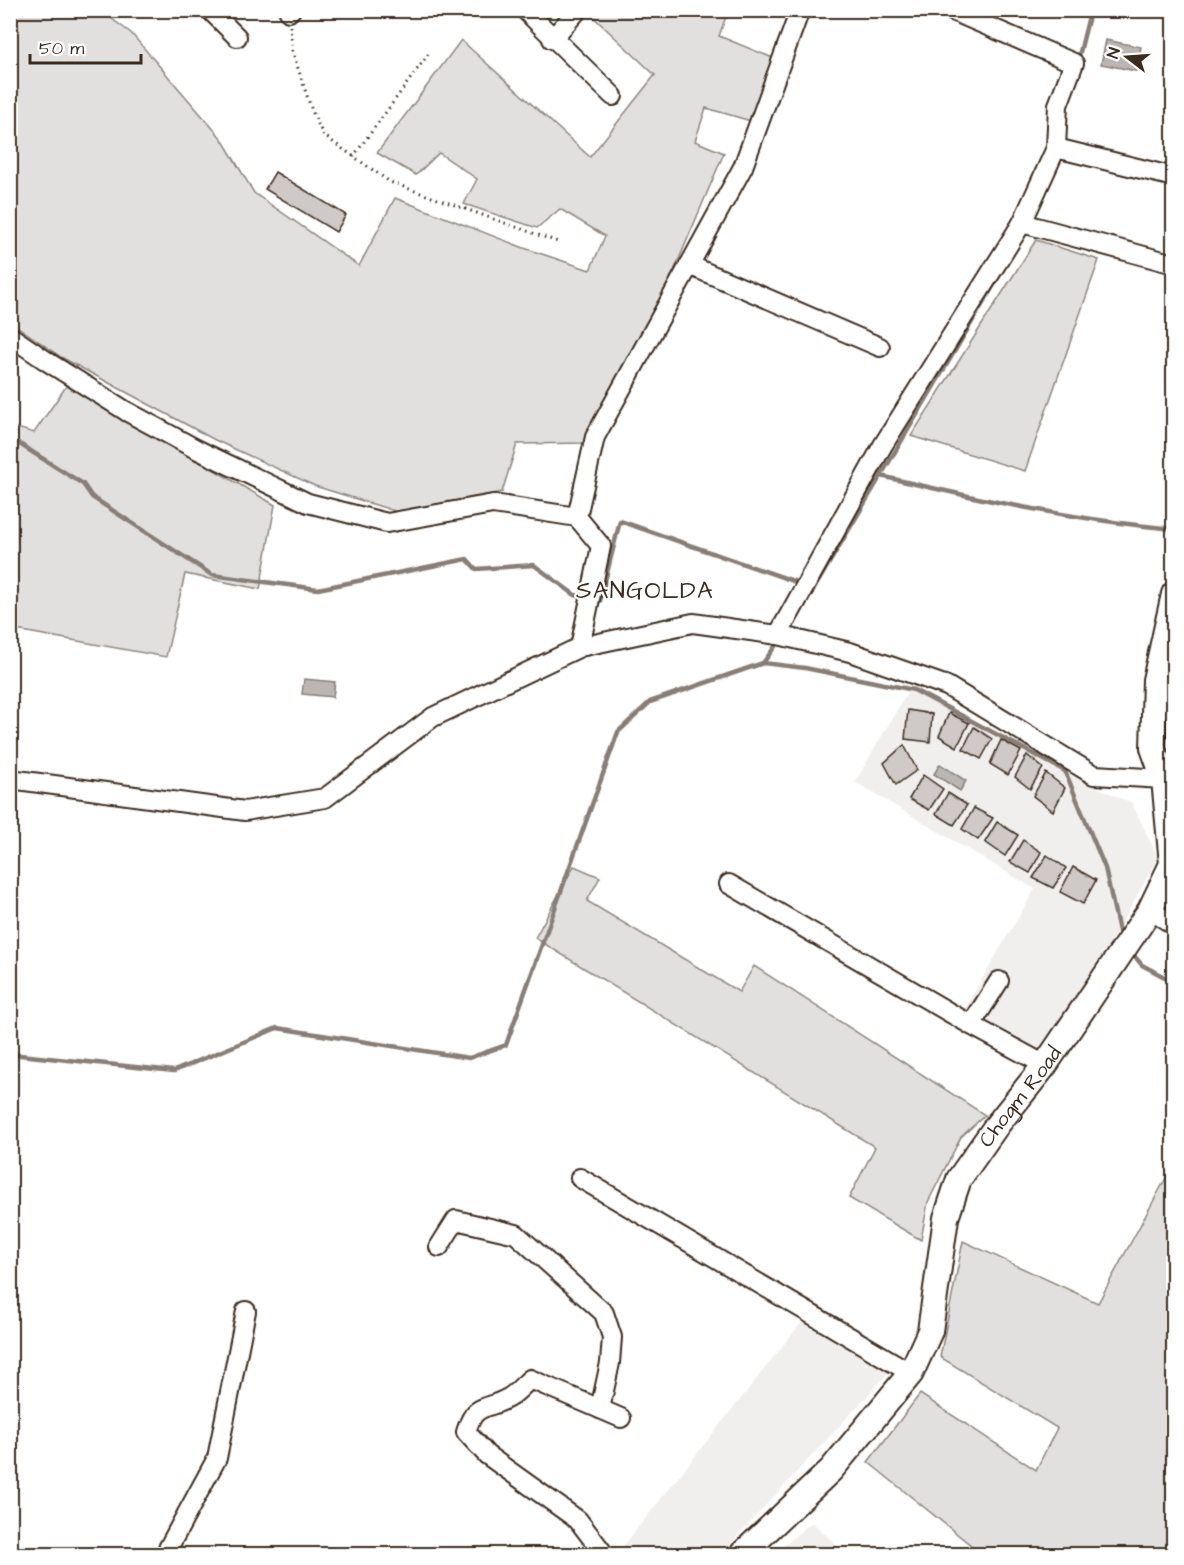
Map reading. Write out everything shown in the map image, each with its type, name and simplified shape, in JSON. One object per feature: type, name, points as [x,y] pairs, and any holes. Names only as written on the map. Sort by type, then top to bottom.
[{"type":"main road","name":"Chogm Road","points":[[742,1554],[831,1470],[911,1373],[930,1331],[946,1218],[959,1179],[997,1125],[1045,1065],[1150,909],[1172,864],[1172,838],[1164,779],[1154,747],[1155,680],[1173,594]]},
{"type":"street","points":[[210,10],[237,37]]},
{"type":"street","points":[[525,10],[552,39],[613,96]]},
{"type":"street","points":[[552,39],[578,10]]},
{"type":"street","points":[[577,517],[595,437],[743,167],[800,10]]},
{"type":"street","points":[[778,635],[883,445],[1023,224],[1056,148],[1058,105],[1074,63],[950,10]]},
{"type":"street","points":[[1056,148],[1173,177]]},
{"type":"street","points":[[1023,224],[1173,264]]},
{"type":"street","points":[[689,265],[880,347]]},
{"type":"street","points":[[10,336],[126,411],[196,449],[308,503],[387,523],[493,504],[577,517],[601,546],[580,647]]},
{"type":"street","points":[[10,779],[245,811],[325,798],[433,717],[580,647],[693,623],[778,635],[850,652],[947,686],[1094,775],[1164,779]]},
{"type":"street","points":[[729,884],[971,1025],[1045,1065]]},
{"type":"street","points":[[1150,909],[1173,925]]},
{"type":"street","points":[[971,1025],[999,981]]},
{"type":"street","points":[[580,1178],[911,1373]]},
{"type":"street","points":[[439,1247],[456,1220],[516,1234],[604,1313],[612,1337],[610,1363],[600,1409]]},
{"type":"street","points":[[165,1554],[217,1458],[246,1311]]},
{"type":"street","points":[[604,1554],[578,1520],[487,1455],[466,1432],[470,1419],[480,1408],[509,1398],[530,1379],[621,1418]]},
{"type":"path","points":[[290,11],[292,50],[323,135],[390,182],[558,242]]},
{"type":"path","points":[[353,157],[430,52]]},
{"type":"shaded area","points":[[11,11],[101,11],[131,33],[222,139],[254,193],[359,266],[395,198],[524,248],[590,270],[605,236],[560,209],[537,228],[464,204],[477,179],[439,153],[416,175],[377,153],[461,40],[590,157],[655,75],[589,13],[591,11],[728,11],[719,36],[773,58],[751,121],[706,108],[695,141],[724,153],[673,273],[585,443],[517,444],[502,492],[398,512],[315,486],[215,440],[61,357],[11,322]]},
{"type":"shaded area","points":[[1106,40],[1141,47],[1136,71],[1101,64]]},
{"type":"shaded area","points":[[1036,240],[1099,260],[1025,471],[911,436]]},
{"type":"shaded area","points":[[67,385],[275,505],[260,589],[185,574],[166,657],[11,629],[10,426],[34,433]]},
{"type":"shaded area","points":[[304,679],[335,682],[333,697],[302,694]]},
{"type":"shaded area","points":[[910,688],[1060,771],[1132,803],[1158,858],[1115,935],[1040,1056],[964,1010],[1035,889],[855,782]]},
{"type":"shaded area","points":[[940,764],[966,781],[960,791],[934,774]]},
{"type":"shaded area","points":[[574,866],[600,877],[587,901],[739,992],[754,966],[985,1115],[961,1137],[928,1202],[921,1240],[849,1198],[875,1147],[535,938]]},
{"type":"shaded area","points":[[1173,1165],[1173,1554],[982,1554],[868,1462],[920,1394],[1036,1470],[1057,1428],[940,1357],[963,1241],[1098,1303]]},
{"type":"shaded area","points":[[805,1318],[891,1370],[721,1554],[617,1554]]},
{"type":"shaded area","points":[[812,1522],[846,1554],[774,1554]]},
{"type":"building","points":[[275,172],[346,215],[336,232],[265,189]]},
{"type":"building","points":[[908,710],[932,714],[930,742],[905,739]]},
{"type":"building","points":[[949,713],[969,723],[957,747],[939,736]]},
{"type":"building","points":[[974,727],[992,739],[981,759],[963,749]]},
{"type":"building","points":[[1001,740],[1021,751],[1008,775],[990,764]]},
{"type":"building","points":[[904,745],[917,770],[896,785],[884,763]]},
{"type":"building","points":[[1027,755],[1043,768],[1030,789],[1015,777]]},
{"type":"building","points":[[1046,773],[1065,788],[1053,811],[1033,796]]},
{"type":"building","points":[[923,775],[943,789],[929,810],[909,799]]},
{"type":"building","points":[[948,793],[967,805],[954,825],[936,814]]},
{"type":"building","points":[[974,808],[993,818],[978,840],[962,829]]},
{"type":"building","points":[[997,822],[1018,835],[1005,856],[985,842]]},
{"type":"building","points":[[1023,840],[1041,852],[1030,873],[1010,862]]},
{"type":"building","points":[[1047,855],[1066,868],[1053,888],[1033,878]]},
{"type":"building","points":[[1073,867],[1096,880],[1083,904],[1060,892]]},
{"type":"waterway","points":[[1078,60],[1089,16],[1083,10]]},
{"type":"waterway","points":[[809,597],[1005,266]]},
{"type":"waterway","points":[[10,438],[83,484],[92,497],[212,575],[318,589],[467,559],[476,569],[534,565],[575,595],[587,598]]},
{"type":"waterway","points":[[881,476],[1026,508],[1174,529]]},
{"type":"waterway","points":[[595,600],[600,601],[620,521],[802,584]]},
{"type":"waterway","points":[[763,663],[779,641]]},
{"type":"waterway","points":[[10,1054],[174,1071],[277,1028],[469,1058],[506,1045],[618,732],[650,702],[763,663],[805,668],[914,690],[1065,771],[1105,868],[1121,940]]},
{"type":"waterway","points":[[1130,951],[1142,965],[1174,982]]},
{"type":"district","name":"SANGOLDA","points":[[645,590]]}]
